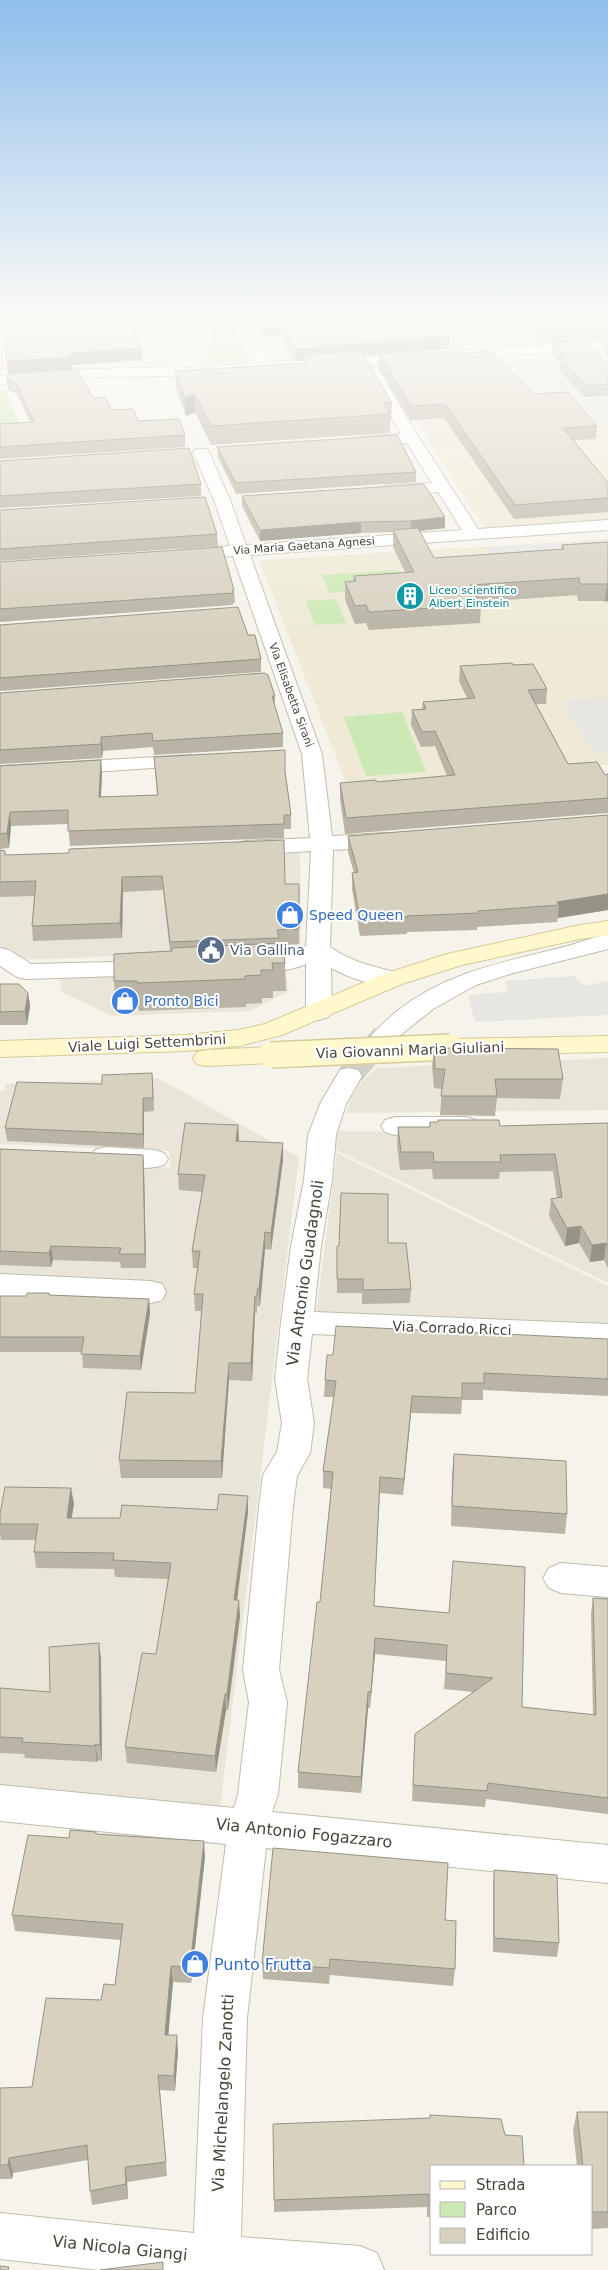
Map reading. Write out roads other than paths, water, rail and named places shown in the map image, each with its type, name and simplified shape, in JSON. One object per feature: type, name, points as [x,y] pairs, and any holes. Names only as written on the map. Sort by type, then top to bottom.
[{"type":"main road","points":[[319,1012],[393,978],[456,959],[580,932],[608,928]]},
{"type":"main road","name":"Viale Luigi Settembrini","points":[[0,1049],[185,1043],[239,1038],[273,1030],[319,1012]]},
{"type":"main road","name":"Via Giovanni Maria Giuliani","points":[[211,1058],[450,1047],[608,1044]]},
{"type":"main road","name":"Viale Luigi Settembrini","points":[[0,1068],[211,1058]]},
{"type":"street","points":[[403,424],[473,534]]},
{"type":"street","points":[[344,443],[411,438]]},
{"type":"street","points":[[182,454],[220,451]]},
{"type":"street","name":"Via Elisabetta Sirani","points":[[201,452],[222,500],[240,550],[251,612],[302,755],[322,845],[318,950],[319,1012]]},
{"type":"street","points":[[373,491],[442,487]]},
{"type":"street","name":"Via Maria Gaetana Agnesi","points":[[173,555],[608,525]]},
{"type":"street","points":[[0,772],[215,760]]},
{"type":"street","points":[[224,849],[322,845],[411,838]]},
{"type":"street","points":[[384,1036],[413,1009],[454,985],[500,969],[593,948],[608,941]]},
{"type":"street","points":[[222,965],[291,962],[318,950],[348,969],[367,975],[393,978]]},
{"type":"street","points":[[0,955],[26,972],[173,967]]},
{"type":"street","name":"Via Antonio Guadagnoli","points":[[248,1827],[258,1794],[268,1702],[261,1670],[276,1506],[280,1475],[293,1453],[298,1422],[291,1379],[306,1246],[318,1180],[322,1135],[333,1104],[349,1076]]},
{"type":"street","points":[[396,1126],[492,1126]]},
{"type":"street","points":[[77,1155],[154,1159]]},
{"type":"street","points":[[0,1286],[151,1292]]},
{"type":"street","name":"Via Corrado Ricci","points":[[296,1322],[608,1334]]},
{"type":"street","points":[[561,1578],[608,1582]]},
{"type":"street","name":"Via Antonio Fogazzaro","points":[[0,1803],[608,1864]]},
{"type":"street","name":"Via Michelangelo Zanotti","points":[[215,2264],[225,2018],[248,1827]]},
{"type":"street","name":"Via Nicola Giangi","points":[[0,2236],[215,2264],[360,2270]]},
{"type":"tunnel","points":[[349,1076],[384,1036]]},
{"type":"place","name":"Liceo scientifico Albert Einstein","points":[[410,596]]},
{"type":"place","name":"Speed Queen","points":[[290,915]]},
{"type":"place","name":"Via Gallina","points":[[211,950]]},
{"type":"place","name":"Pronto Bici","points":[[125,1001]]},
{"type":"place","name":"Punto Frutta","points":[[195,1964]]}]
